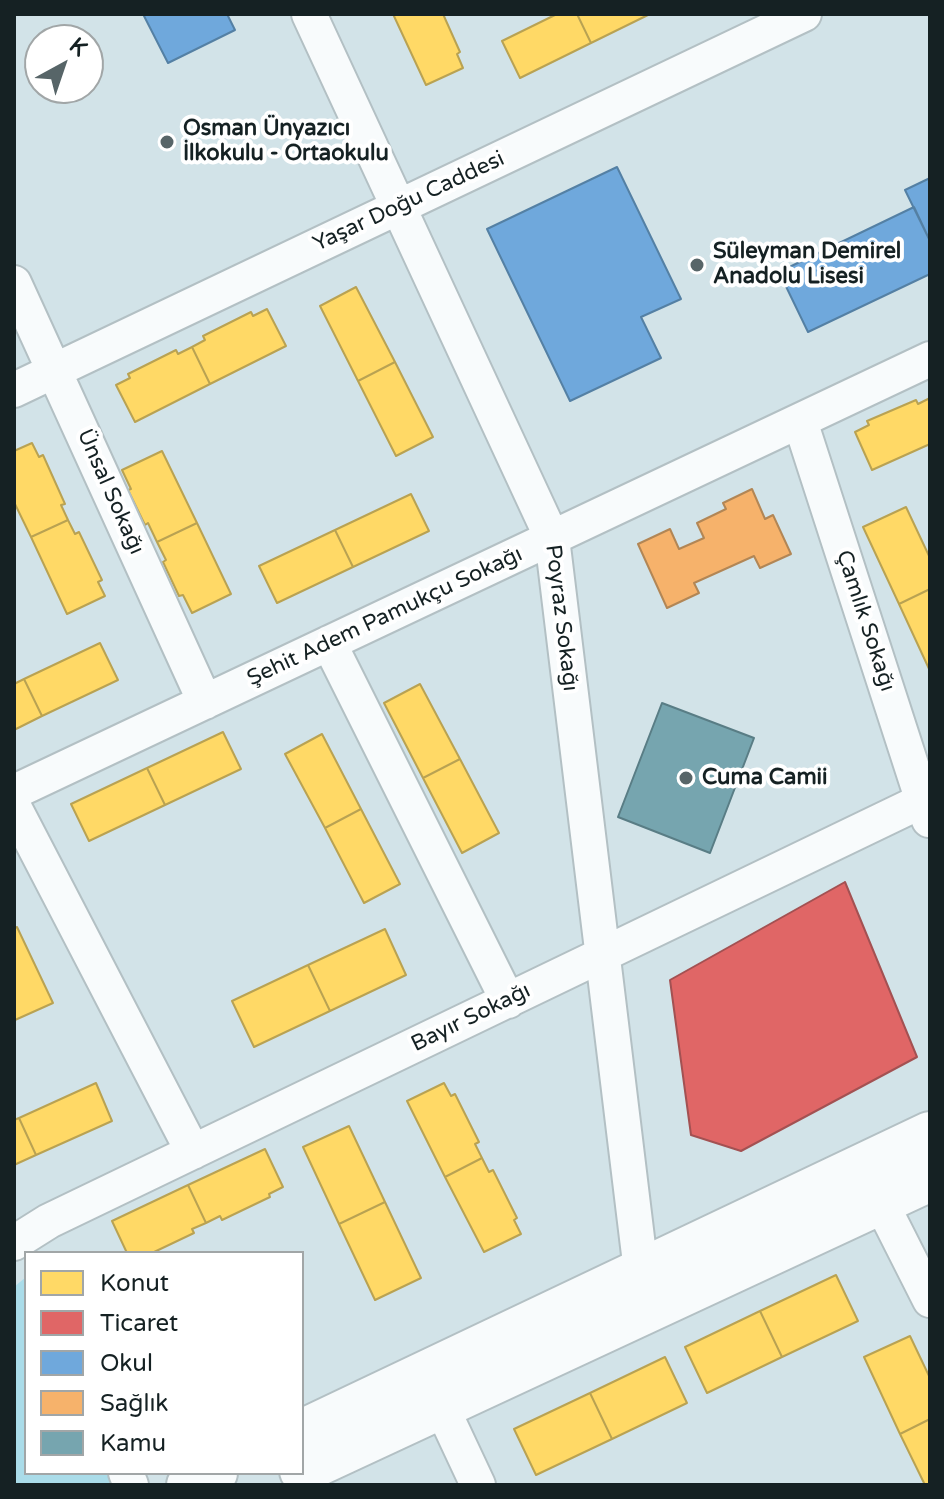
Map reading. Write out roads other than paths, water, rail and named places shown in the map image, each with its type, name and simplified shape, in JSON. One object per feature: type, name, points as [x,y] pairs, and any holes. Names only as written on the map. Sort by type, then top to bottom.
[{"type":"main road","points":[[304,1431],[930,1134]]},
{"type":"main road","points":[[304,1470],[930,1179]]},
{"type":"main road","points":[[189,1485],[211,1475]]},
{"type":"main road","points":[[273,1485],[294,1475]]},
{"type":"street","name":"Poyraz Sokağı","points":[[309,14],[552,538],[641,1271]]},
{"type":"street","name":"Yaşar Doğu Caddesi","points":[[14,390],[784,18]]},
{"type":"street","name":"Ünsal Sokağı","points":[[14,283],[205,702]]},
{"type":"street","name":"Şehit Adem Pamukçu Sokağı","points":[[14,792],[930,359]]},
{"type":"street","name":"Çamlık Sokağı","points":[[800,421],[928,807]]},
{"type":"street","points":[[329,643],[508,1001]]},
{"type":"street","points":[[14,807],[193,1152]]},
{"type":"street","name":"Bayır Sokağı","points":[[20,1245],[49,1221],[604,954],[928,807]]},
{"type":"street","points":[[881,1203],[930,1300]]},
{"type":"street","points":[[441,1406],[478,1485]]},
{"type":"place","name":"Osman Ünyazıcı İlkokulu - Ortaokulu","points":[[167,142]]},
{"type":"place","name":"Süleyman Demirel Anadolu Lisesi","points":[[697,265]]},
{"type":"place","name":"Cuma Camii","points":[[686,778]]}]
